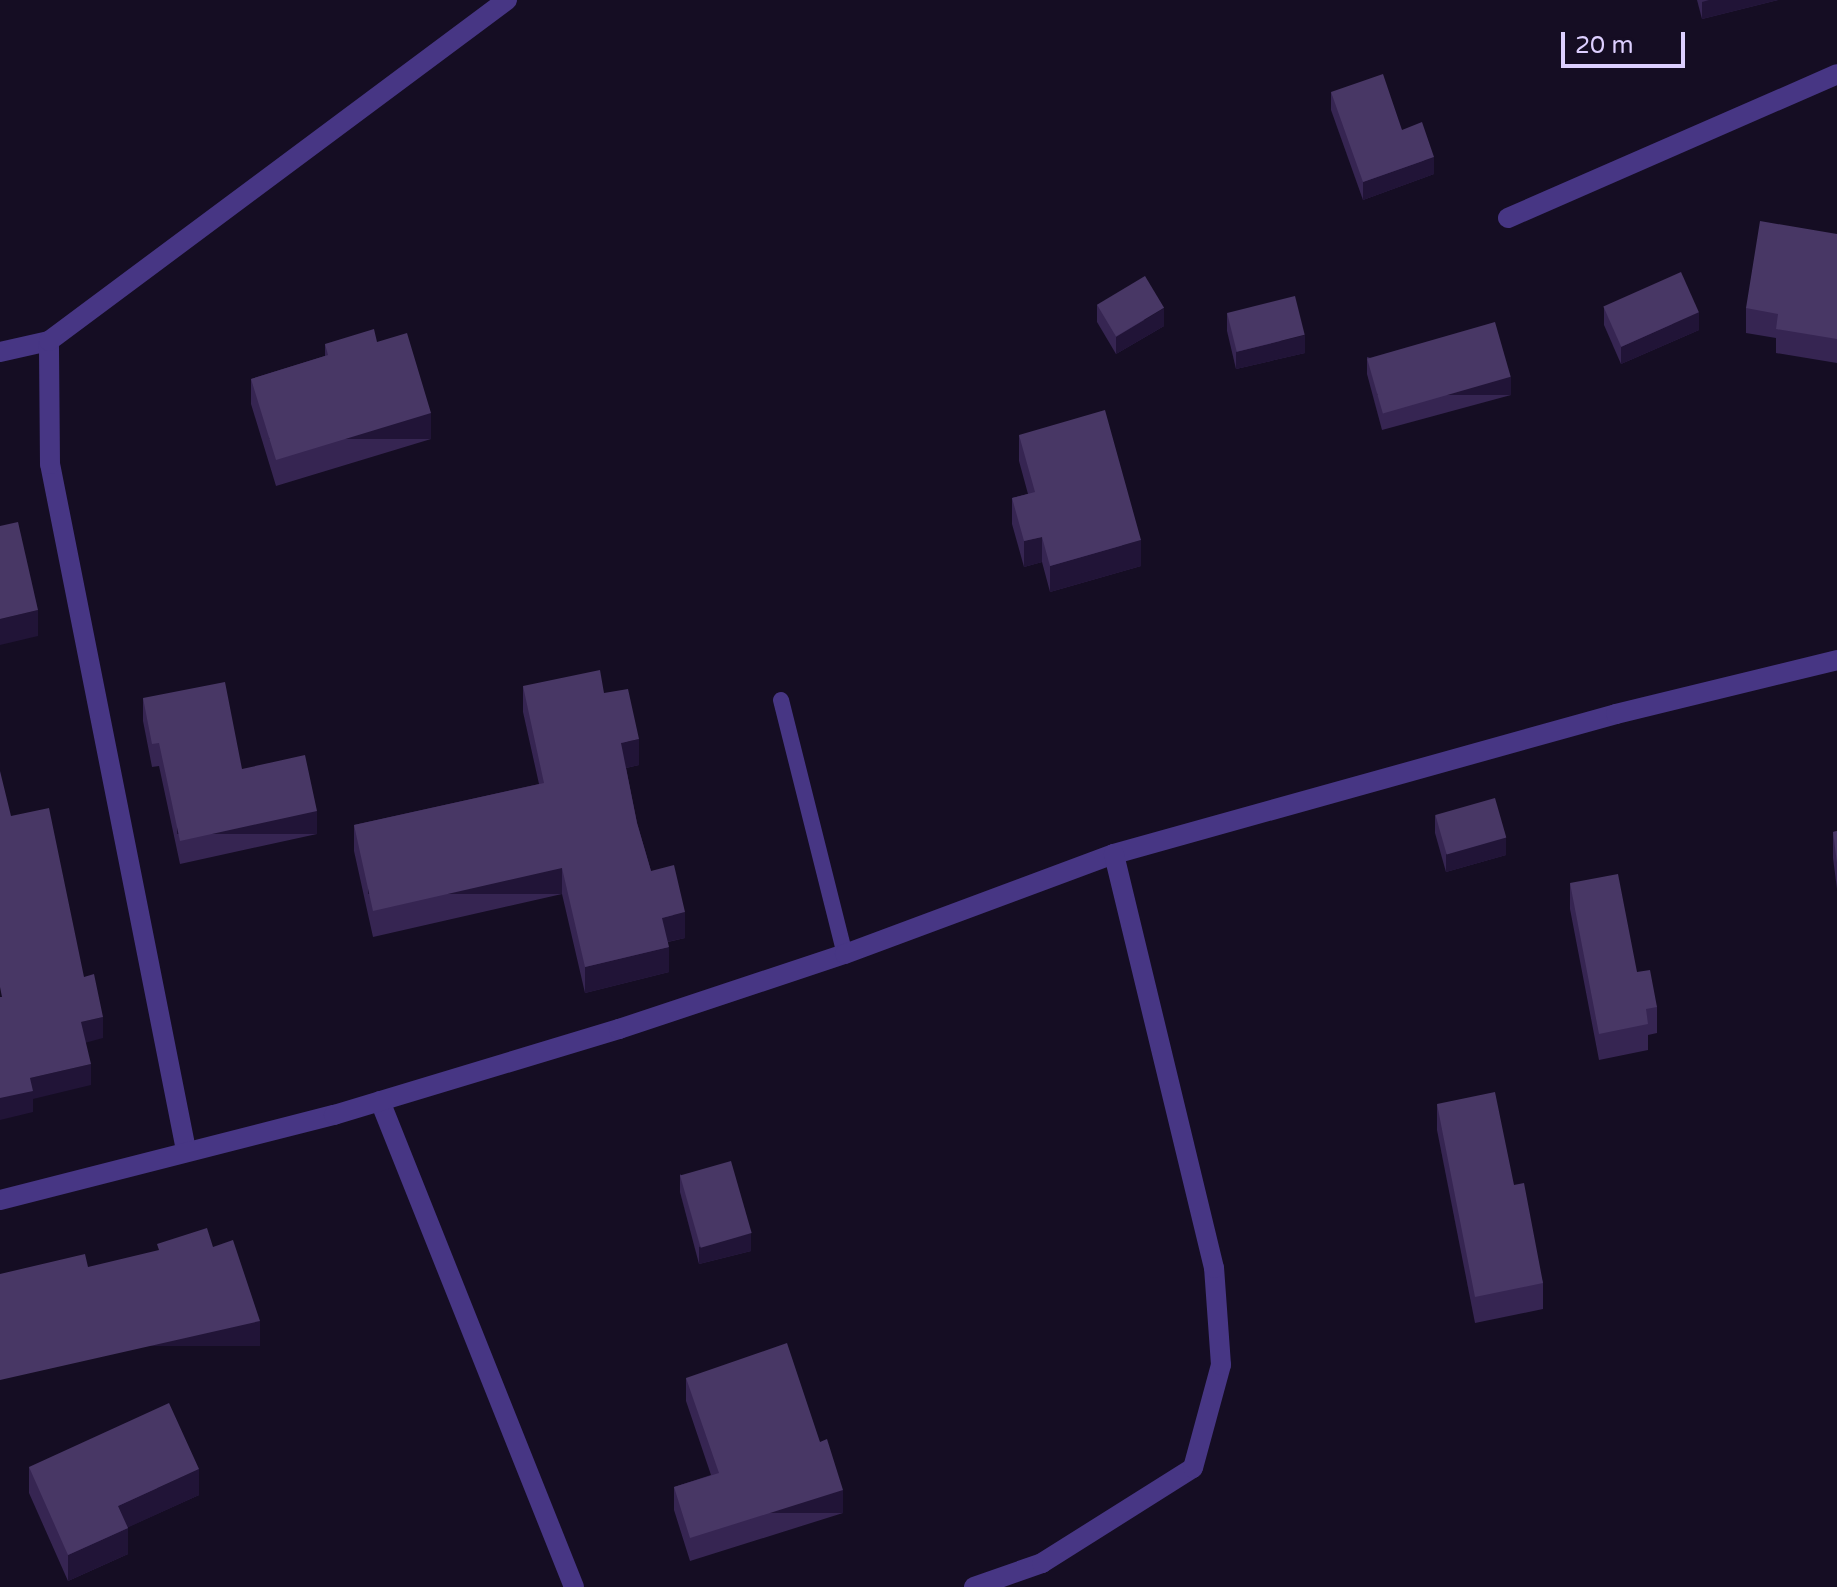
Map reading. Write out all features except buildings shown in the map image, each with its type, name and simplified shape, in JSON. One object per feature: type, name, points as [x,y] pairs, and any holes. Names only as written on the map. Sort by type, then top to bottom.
[{"type":"street","points":[[0,352],[49,341],[507,0]]},
{"type":"street","points":[[1508,218],[1837,74]]},
{"type":"street","points":[[49,341],[50,464],[186,1150]]},
{"type":"street","points":[[0,1200],[380,1101],[619,1029],[845,954],[1114,854],[1616,714],[1837,660]]},
{"type":"street","points":[[974,1587],[1042,1563],[1193,1468],[1221,1365],[1214,1268],[1114,854]]},
{"type":"street","points":[[380,1101],[574,1587]]},
{"type":"lane","points":[[781,700],[845,954]]}]
